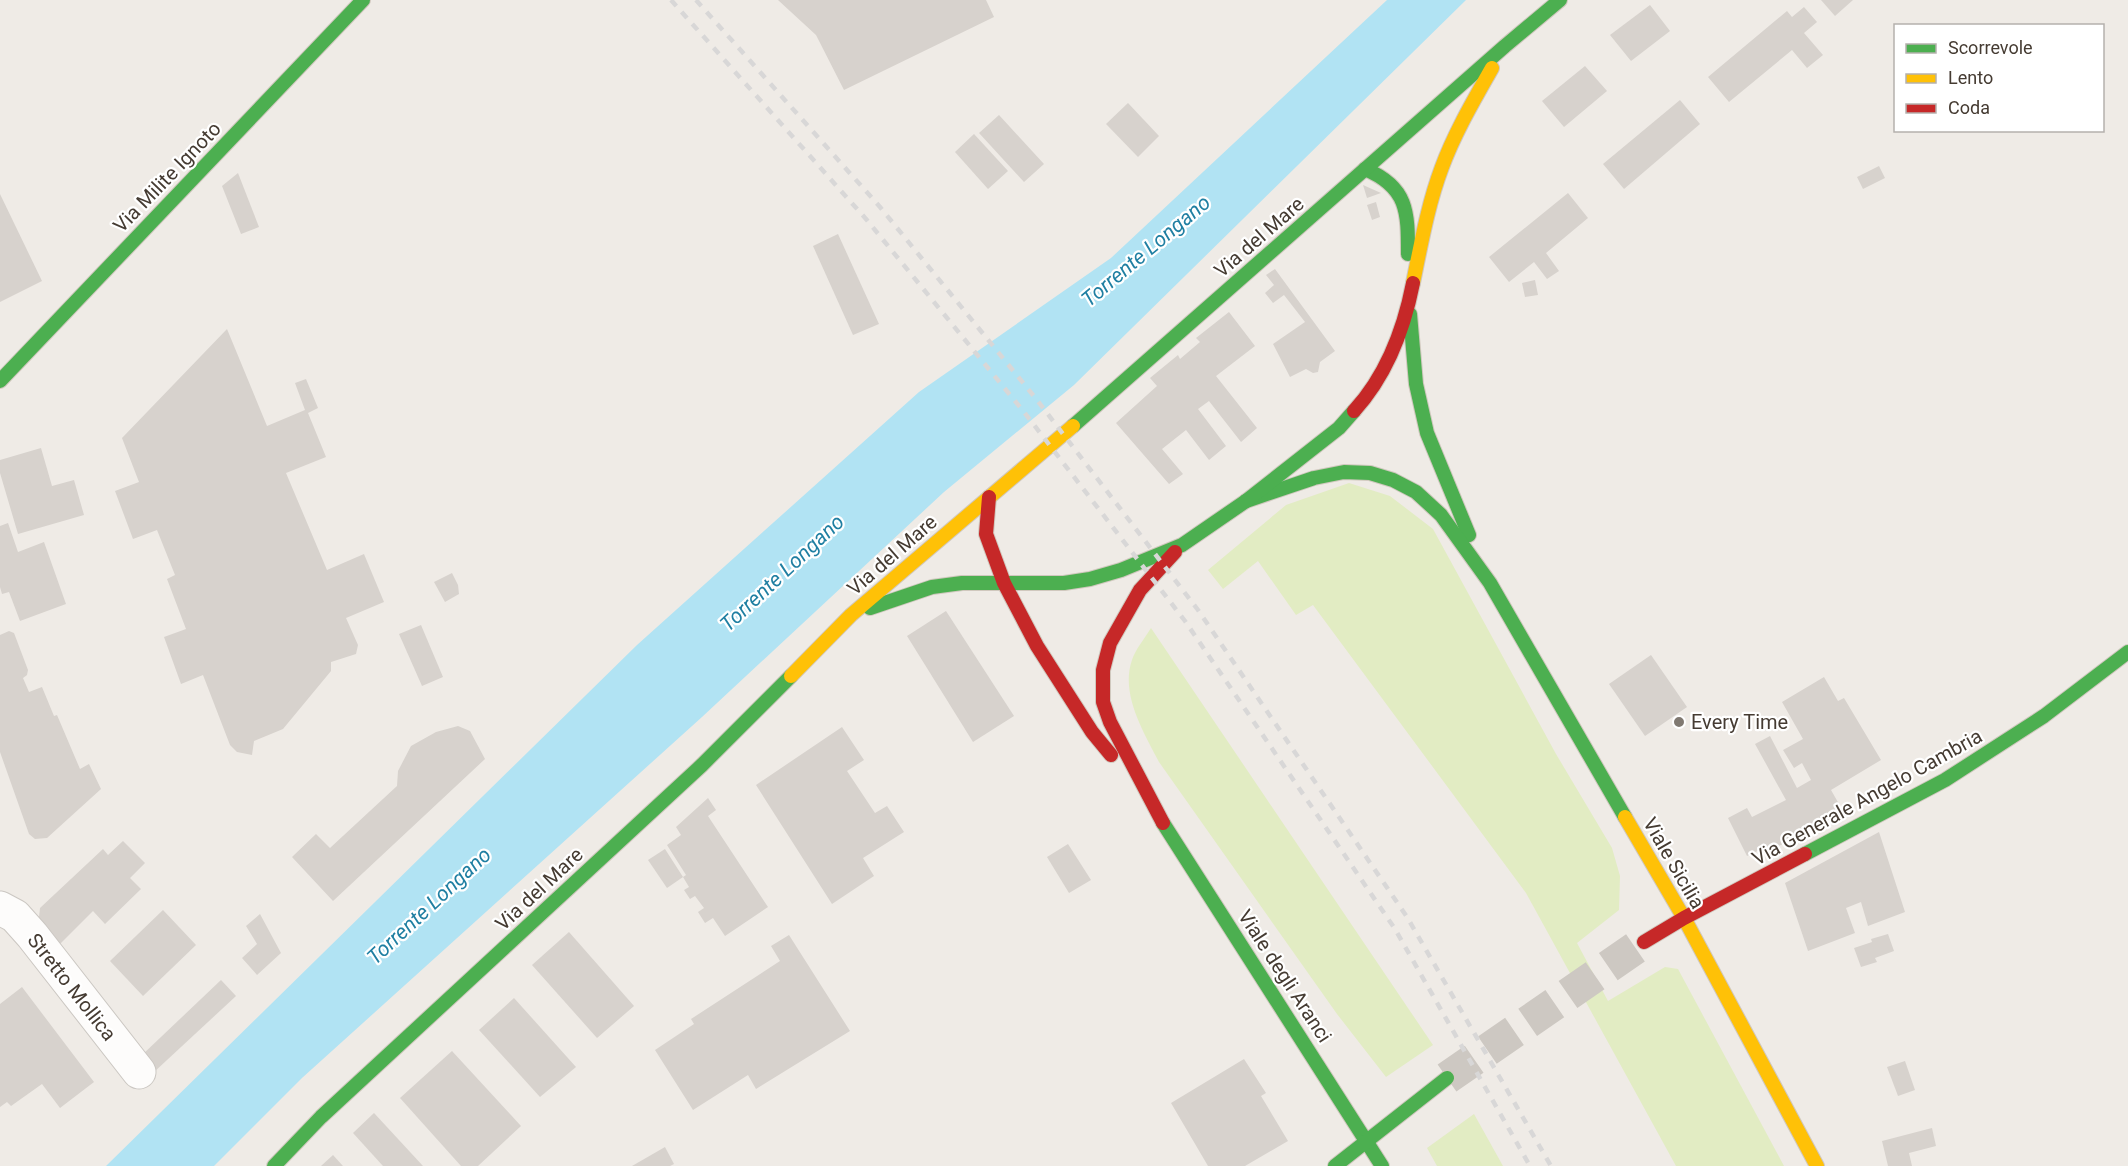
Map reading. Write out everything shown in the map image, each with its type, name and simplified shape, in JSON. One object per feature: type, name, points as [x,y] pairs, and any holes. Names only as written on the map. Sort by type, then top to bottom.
[{"type":"street","name":"Via Milite Ignoto","points":[[0,381],[363,0]]},
{"type":"street","name":"Via del Mare","points":[[274,1166],[321,1117],[702,765],[851,615],[1111,393],[1560,0]]},
{"type":"street","points":[[851,615],[932,587],[962,583],[1064,583],[1090,579],[1121,570],[1182,545],[1246,501],[1339,428],[1368,396],[1392,353],[1409,303],[1427,214],[1442,167],[1463,120],[1505,46]]},
{"type":"street","points":[[1365,169],[1385,178],[1396,188],[1404,206],[1416,384],[1427,433],[1490,583]]},
{"type":"street","points":[[1246,501],[1314,478],[1344,472],[1370,473],[1393,480],[1416,492],[1441,515],[1490,583]]},
{"type":"street","points":[[989,497],[986,534],[1004,583],[1037,646],[1092,732],[1154,808]]},
{"type":"street","points":[[1154,808],[1110,722],[1103,702],[1103,670],[1110,643],[1140,590],[1182,545]]},
{"type":"street","name":"Viale Sicilia","points":[[1490,583],[1684,918],[1817,1166]]},
{"type":"street","name":"Via Generale Angelo Cambria","points":[[1644,942],[1684,918],[1946,780],[2043,716],[2128,652]]},
{"type":"street","name":"Viale degli Aranci","points":[[1154,808],[1382,1166]]},
{"type":"street","name":"Stretto Mollica","points":[[0,908],[15,916],[32,935],[139,1072]]},
{"type":"street","points":[[1335,1166],[1447,1078]]},
{"type":"green space","points":[[1349,483],[1390,496],[1433,529],[1556,754],[1612,848],[1620,876],[1619,910],[1577,943],[1608,1001],[1665,967],[1678,969],[1784,1166],[1676,1166],[1526,893],[1313,605],[1296,615],[1258,561],[1223,589],[1208,570],[1286,505]]},
{"type":"green space","points":[[1151,628],[1433,1045],[1386,1077],[1337,1014],[1153,751],[1135,713],[1129,686],[1133,656]]},
{"type":"green space","points":[[1474,1114],[1503,1166],[1437,1166],[1427,1148]]},
{"type":"water","name":"Torrente Longano","points":[[1387,0],[1466,0],[1074,385],[944,492],[702,717],[302,1078],[214,1166],[106,1166],[637,645],[919,392],[1111,258]]},
{"type":"building","points":[[778,0],[986,0],[994,17],[844,90],[816,35]]},
{"type":"building","points":[[1821,0],[1853,0],[1835,16]]},
{"type":"building","points":[[1650,5],[1670,31],[1631,61],[1610,35]]},
{"type":"building","points":[[1804,7],[1817,22],[1804,33],[1823,55],[1807,68],[1792,50],[1729,102],[1708,77],[1787,11],[1792,17]]},
{"type":"building","points":[[1585,66],[1607,91],[1564,127],[1542,101]]},
{"type":"building","points":[[1680,100],[1700,124],[1624,189],[1603,164]]},
{"type":"building","points":[[1128,103],[1159,136],[1138,157],[1106,124]]},
{"type":"building","points":[[999,115],[1044,164],[1024,182],[979,133]]},
{"type":"building","points":[[974,134],[1008,171],[988,189],[955,152]]},
{"type":"building","points":[[1879,166],[1885,178],[1863,189],[1857,177]]},
{"type":"building","points":[[238,173],[259,227],[241,234],[222,186]]},
{"type":"building","points":[[1363,185],[1381,193],[1367,198]]},
{"type":"building","points":[[1568,193],[1588,218],[1546,253],[1559,271],[1547,279],[1534,262],[1509,282],[1489,257]]},
{"type":"building","points":[[0,194],[42,281],[0,302]]},
{"type":"building","points":[[1376,202],[1380,217],[1372,220],[1367,205]]},
{"type":"building","points":[[838,234],[879,324],[853,335],[813,246]]},
{"type":"building","points":[[1275,269],[1335,351],[1320,362],[1318,372],[1313,373],[1306,369],[1290,377],[1273,344],[1305,322],[1284,295],[1273,303],[1265,293],[1274,285],[1266,275]]},
{"type":"building","points":[[1535,280],[1538,295],[1525,297],[1522,283]]},
{"type":"building","points":[[1229,312],[1255,346],[1216,376],[1257,428],[1241,442],[1209,401],[1198,409],[1226,446],[1209,460],[1186,430],[1162,449],[1183,474],[1169,484],[1116,423],[1157,386],[1150,378],[1178,355],[1180,359],[1200,342],[1196,338]]},
{"type":"building","points":[[227,329],[267,426],[305,410],[295,383],[306,379],[318,408],[308,413],[326,457],[286,473],[327,570],[364,554],[384,602],[346,618],[358,645],[356,654],[331,662],[331,671],[283,729],[254,741],[252,755],[237,752],[230,745],[203,675],[181,684],[164,637],[186,629],[167,579],[175,575],[157,530],[133,539],[115,491],[139,482],[122,438]]},
{"type":"building","points":[[41,448],[52,486],[74,480],[84,515],[18,534],[0,473],[0,460]]},
{"type":"building","points":[[8,523],[18,552],[44,542],[66,604],[20,621],[9,592],[2,594],[0,587],[0,526]]},
{"type":"building","points":[[452,573],[458,585],[459,594],[445,602],[434,582]]},
{"type":"building","points":[[946,611],[1014,716],[973,742],[907,636]]},
{"type":"building","points":[[421,625],[443,677],[422,686],[399,634]]},
{"type":"building","points":[[9,631],[14,633],[28,670],[27,675],[23,678],[29,692],[42,687],[54,716],[57,715],[80,769],[89,764],[101,789],[47,838],[35,839],[29,834],[0,752],[0,635]]},
{"type":"building","points":[[1651,655],[1687,707],[1645,736],[1609,684]]},
{"type":"building","points":[[1824,677],[1838,701],[1844,698],[1881,760],[1831,790],[1843,811],[1801,836],[1774,848],[1772,844],[1747,856],[1728,818],[1747,808],[1752,817],[1786,800],[1755,744],[1770,736],[1797,788],[1811,780],[1802,763],[1794,768],[1783,750],[1803,739],[1782,702]]},
{"type":"building","points":[[458,726],[470,731],[485,759],[333,901],[292,857],[316,834],[330,848],[397,786],[398,771],[411,746],[436,732]]},
{"type":"building","points":[[842,727],[864,760],[847,771],[875,813],[887,806],[904,832],[863,858],[874,876],[832,904],[756,785]]},
{"type":"building","points":[[708,798],[716,810],[708,816],[768,907],[725,936],[713,918],[705,923],[698,912],[704,908],[695,896],[690,899],[684,890],[689,887],[683,877],[686,875],[667,845],[681,835],[676,827]]},
{"type":"building","points":[[1879,832],[1905,912],[1868,926],[1861,902],[1846,908],[1855,933],[1808,951],[1785,883]]},
{"type":"building","points":[[123,841],[145,863],[130,878],[141,889],[105,924],[93,911],[57,947],[38,926],[40,908],[103,849],[108,855]]},
{"type":"building","points":[[1068,844],[1091,880],[1069,893],[1047,857]]},
{"type":"building","points":[[665,849],[683,877],[667,888],[648,860]]},
{"type":"building","points":[[163,910],[196,945],[143,996],[110,961]]},
{"type":"building","points":[[260,914],[281,953],[257,975],[242,958],[257,944],[246,926]]},
{"type":"building","points":[[569,932],[634,1006],[597,1038],[532,965]]},
{"type":"building","points":[[1888,934],[1894,951],[1875,958],[1877,962],[1861,967],[1854,948],[1872,942],[1871,939]]},
{"type":"building","points":[[789,935],[850,1031],[756,1089],[748,1075],[693,1110],[655,1050],[694,1024],[691,1019],[780,961],[771,946]]},
{"type":"building","points":[[221,980],[236,996],[153,1073],[141,1056]]},
{"type":"building","points":[[22,987],[94,1082],[60,1108],[42,1084],[11,1106],[7,1102],[0,1107],[0,1004]]},
{"type":"building","points":[[514,998],[576,1067],[540,1097],[479,1030]]},
{"type":"building","points":[[452,1051],[521,1126],[478,1166],[461,1166],[400,1098]]},
{"type":"building","points":[[1244,1059],[1266,1093],[1261,1096],[1288,1141],[1245,1166],[1208,1166],[1171,1103]]},
{"type":"building","points":[[1905,1061],[1915,1090],[1898,1096],[1887,1067]]},
{"type":"building","points":[[374,1113],[423,1166],[383,1166],[353,1133]]},
{"type":"building","points":[[1932,1128],[1936,1146],[1909,1153],[1912,1166],[1888,1166],[1882,1141]]},
{"type":"building","points":[[665,1147],[674,1164],[670,1166],[632,1166]]},
{"type":"building","points":[[333,1155],[343,1166],[321,1166]]},
{"type":"tunnel","points":[[1447,1078],[1644,942]]},
{"type":"railway","points":[[671,0],[866,219],[1024,412],[1185,621],[1395,929],[1530,1166]]},
{"type":"railway","points":[[696,0],[880,207],[1037,400],[1198,610],[1407,917],[1551,1166]]},
{"type":"traffic: fast","points":[[0,381],[363,0]]},
{"type":"traffic: fast","points":[[1073,426],[1560,0]]},
{"type":"traffic: fast","points":[[1365,169],[1390,184],[1403,202],[1406,213],[1408,254]]},
{"type":"traffic: fast","points":[[1410,314],[1416,384],[1427,433],[1469,535]]},
{"type":"traffic: fast","points":[[870,608],[932,587],[962,583],[1064,583],[1090,579],[1121,570],[1182,545],[1246,501],[1339,428],[1354,411]]},
{"type":"traffic: fast","points":[[1246,501],[1314,478],[1344,472],[1370,473],[1393,480],[1416,492],[1441,515],[1490,583],[1625,817]]},
{"type":"traffic: fast","points":[[1805,854],[1945,780],[2044,716],[2128,652]]},
{"type":"traffic: fast","points":[[274,1166],[321,1117],[702,765],[791,676]]},
{"type":"traffic: fast","points":[[1163,823],[1382,1166]]},
{"type":"traffic: fast","points":[[1335,1166],[1447,1078]]},
{"type":"traffic: slow","points":[[1413,283],[1429,210],[1442,167],[1459,129],[1492,68]]},
{"type":"traffic: slow","points":[[791,676],[851,615],[1073,426]]},
{"type":"traffic: slow","points":[[1625,817],[1684,918],[1817,1166]]},
{"type":"traffic: jam","points":[[1354,411],[1375,383],[1392,351],[1413,283]]},
{"type":"traffic: jam","points":[[989,497],[986,534],[1004,583],[1037,646],[1092,732],[1111,755]]},
{"type":"traffic: jam","points":[[1163,823],[1110,722],[1103,702],[1103,670],[1110,643],[1140,590],[1175,552]]},
{"type":"traffic: jam","points":[[1644,942],[1684,918],[1805,854]]},
{"type":"place","name":"Every Time","points":[[1679,722]]}]
